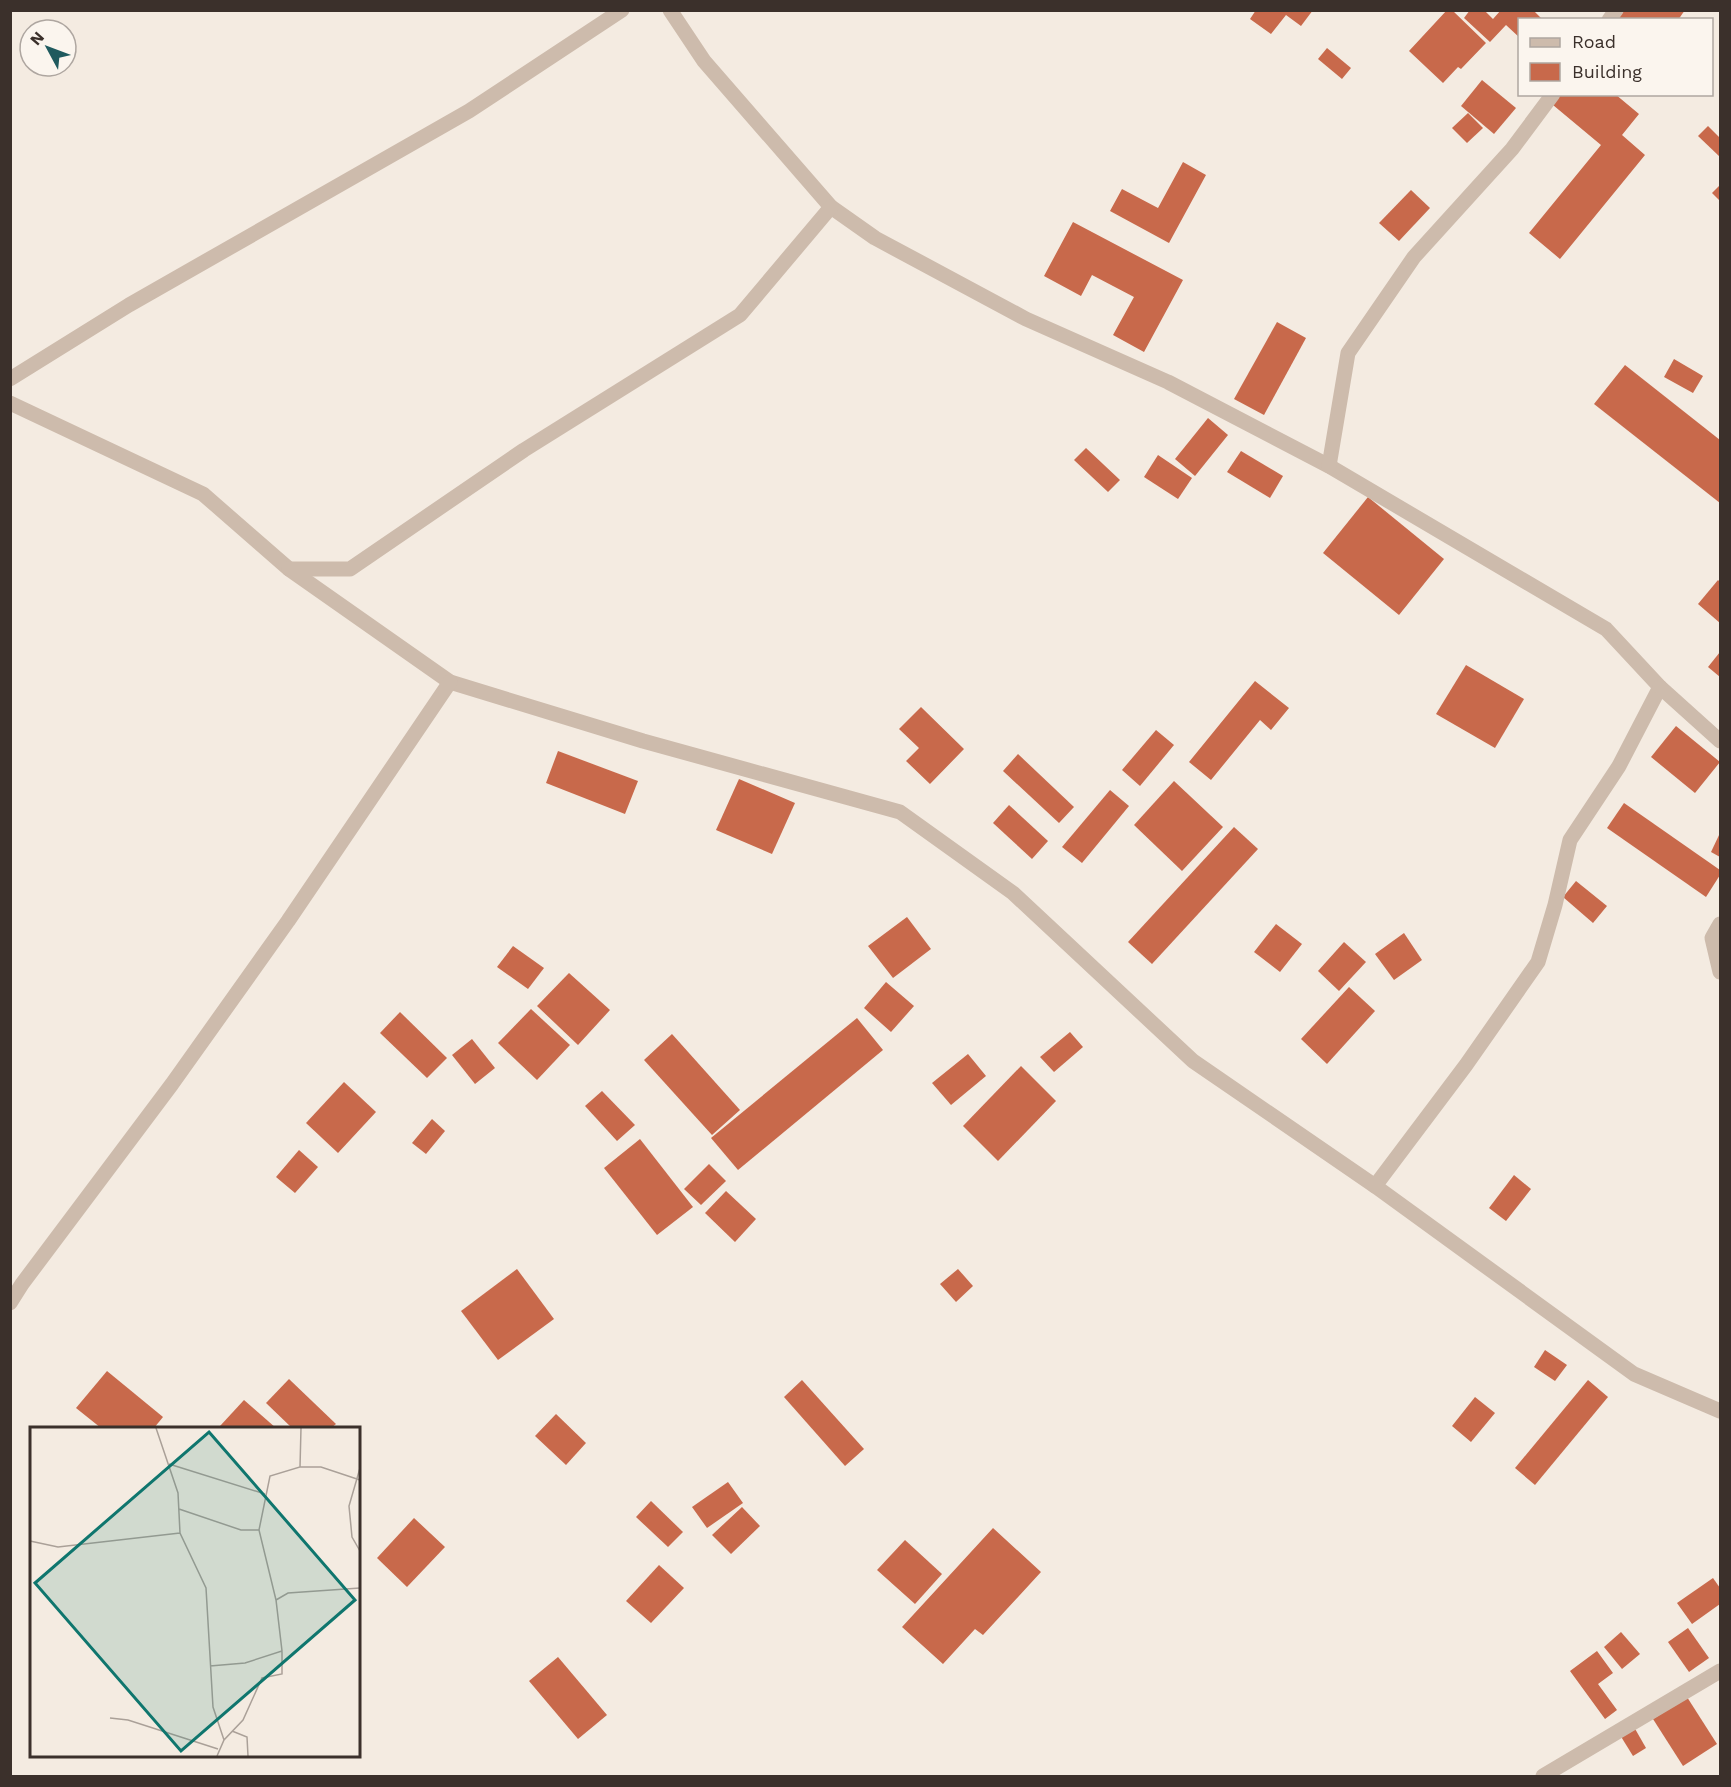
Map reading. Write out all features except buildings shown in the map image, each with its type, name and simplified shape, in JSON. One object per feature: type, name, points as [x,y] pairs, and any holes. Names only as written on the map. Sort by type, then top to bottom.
[{"type":"street","points":[[10,379],[129,305],[469,111],[622,10]]},
{"type":"street","points":[[670,10],[704,61],[831,207],[875,238],[1026,319],[1168,382],[1329,466],[1606,629],[1660,687],[1720,741]]},
{"type":"street","points":[[1329,466],[1348,353],[1414,257],[1512,149],[1552,96]]},
{"type":"street","points":[[289,569],[350,568],[524,450],[741,315],[831,207]]},
{"type":"street","points":[[10,403],[203,494],[289,569],[450,682],[643,741],[900,812],[1013,894],[1193,1061],[1375,1186],[1634,1374],[1720,1411]]},
{"type":"street","points":[[10,1303],[172,1084],[288,921],[450,682]]},
{"type":"street","points":[[1375,1186],[1466,1065],[1538,962],[1555,905],[1570,840],[1619,766],[1660,687]]},
{"type":"street","points":[[1720,924],[1712,938],[1720,972]]},
{"type":"street","points":[[1543,1776],[1720,1671]]}]
